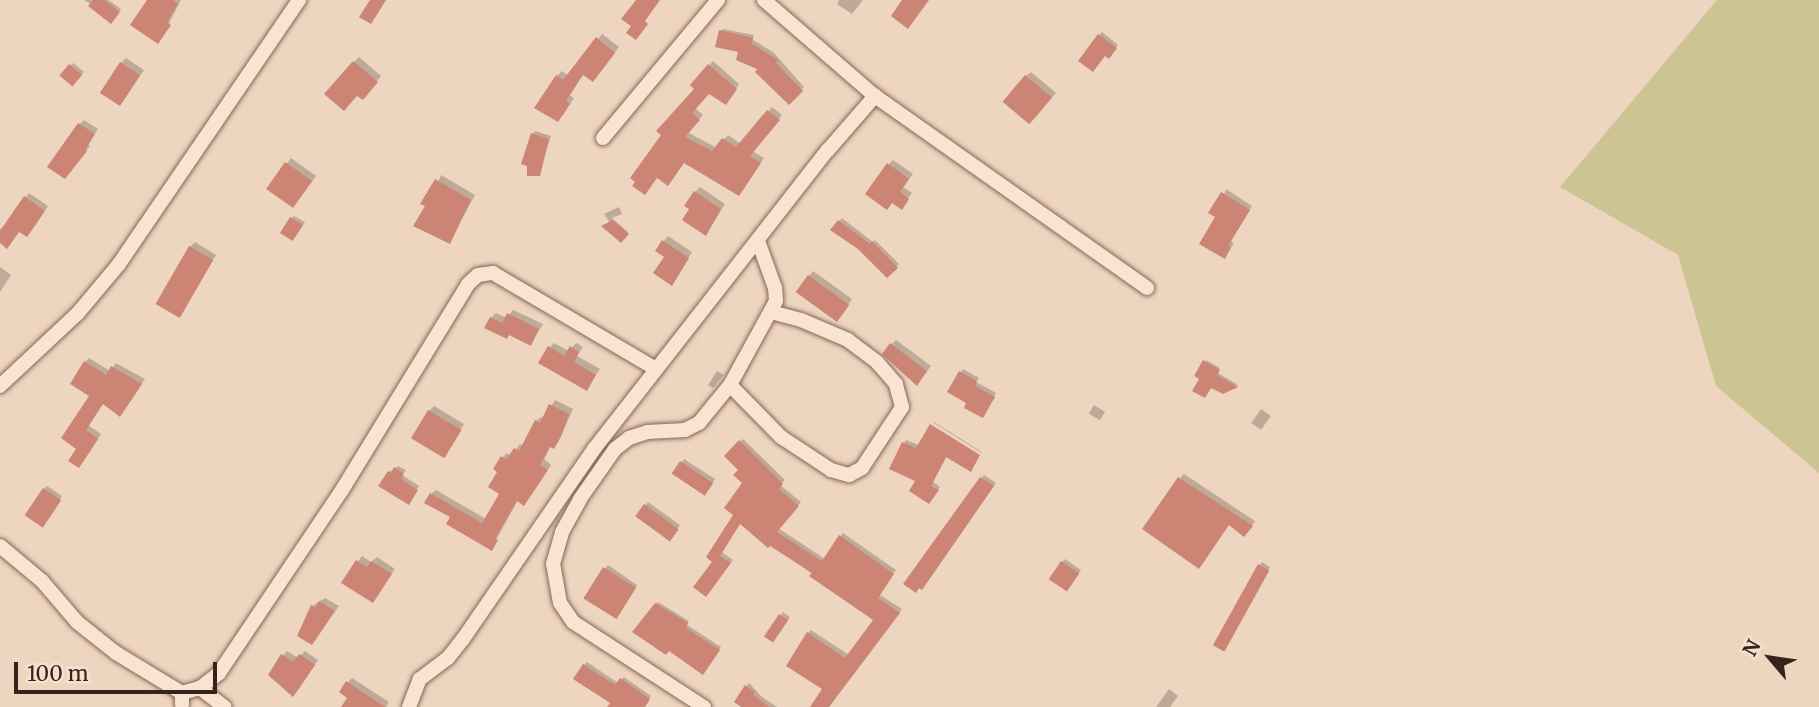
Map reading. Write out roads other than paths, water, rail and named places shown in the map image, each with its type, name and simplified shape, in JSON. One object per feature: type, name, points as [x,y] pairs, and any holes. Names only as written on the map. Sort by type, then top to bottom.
[{"type":"street","points":[[0,386],[78,313],[119,264],[299,0]]},
{"type":"street","points":[[603,138],[718,0]]},
{"type":"street","points":[[764,0],[875,96],[1147,288]]},
{"type":"street","points":[[409,707],[420,679],[449,658],[568,484],[828,150],[875,96]]},
{"type":"street","points":[[704,707],[573,622],[559,603],[553,564],[562,532],[580,499],[615,449],[629,438],[647,432],[684,430],[698,423],[730,385],[776,301],[775,288],[758,241]]},
{"type":"street","points":[[0,546],[42,581],[84,628],[182,698],[219,673],[235,651],[342,491],[468,284],[478,275],[493,273],[656,369]]},
{"type":"street","points":[[730,385],[781,437],[831,470],[849,475],[862,468],[896,416],[901,407],[896,384],[877,362],[848,340],[801,320],[772,312]]},
{"type":"street","points":[[200,688],[224,707]]}]
